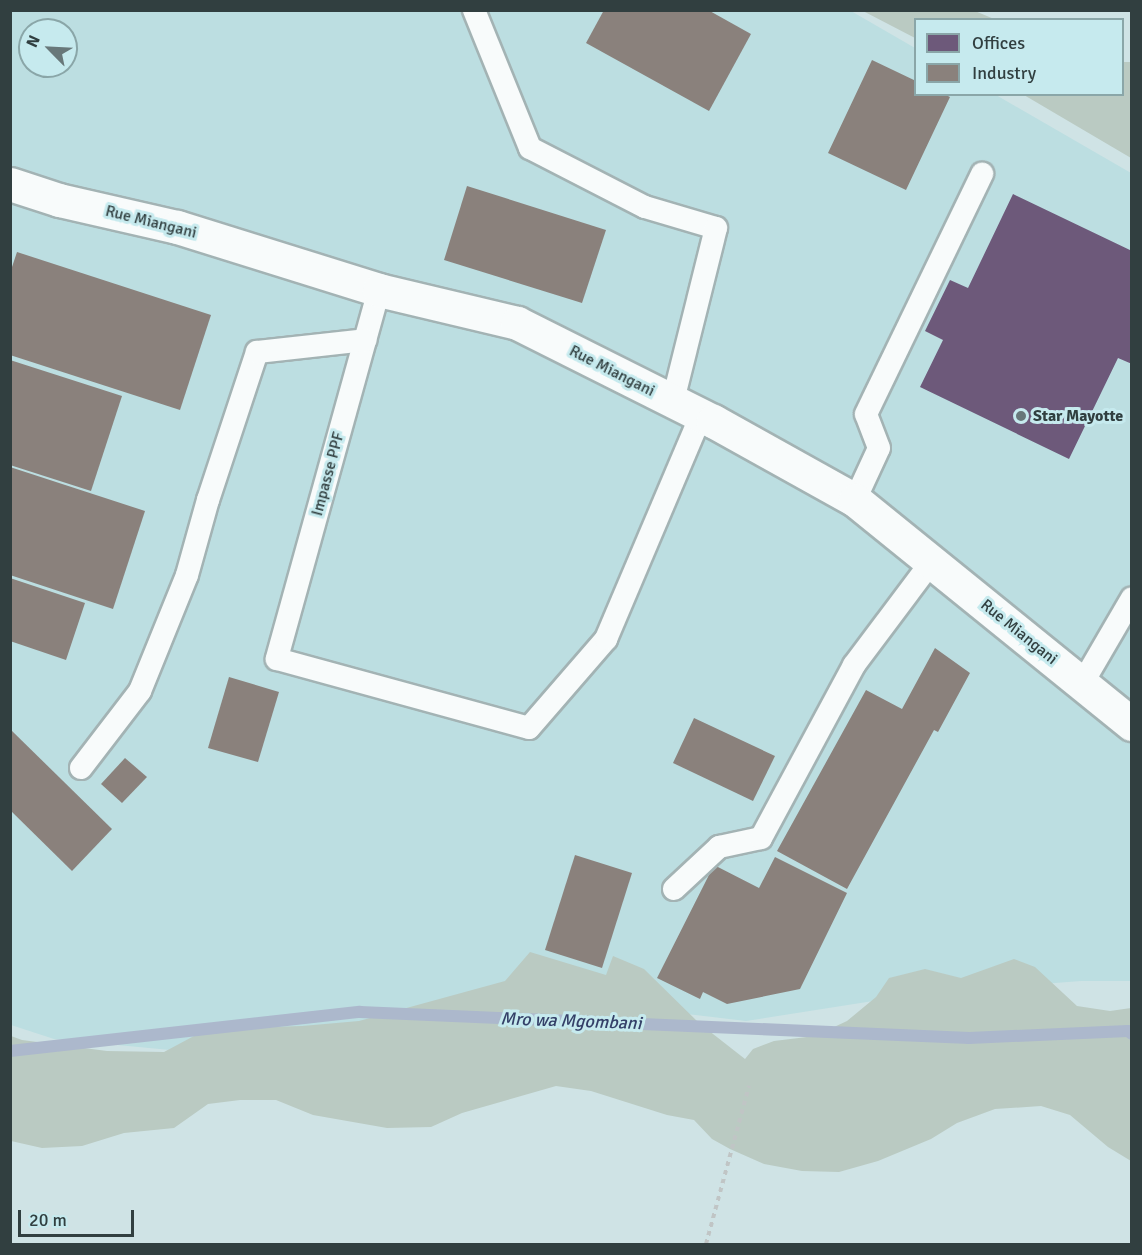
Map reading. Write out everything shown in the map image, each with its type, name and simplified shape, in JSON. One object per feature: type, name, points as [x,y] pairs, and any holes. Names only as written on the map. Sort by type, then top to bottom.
[{"type":"street","name":"Rue Miangani","points":[[11,184],[59,200],[177,227],[379,290],[517,323],[687,408],[855,500],[1131,724]]},
{"type":"lane","points":[[474,10],[530,148],[645,207],[716,228],[687,408]]},
{"type":"lane","points":[[855,500],[879,448],[866,414],[982,174]]},
{"type":"lane","name":"Impasse PPF","points":[[379,290],[277,658],[530,728],[606,639],[687,408]]},
{"type":"lane","points":[[81,768],[140,691],[187,575],[208,500],[257,352],[365,340]]},
{"type":"lane","points":[[674,889],[719,847],[761,838],[854,664],[932,561]]},
{"type":"lane","points":[[1082,684],[1131,598]]},
{"type":"path","points":[[706,1245],[749,1086]]},
{"type":"shaded area","points":[[11,11],[851,11],[914,47],[914,96],[998,96],[1131,173],[1131,981],[1081,981],[924,993],[746,1021],[527,995],[223,1055],[54,1039],[11,1025]]},
{"type":"shaded area","points":[[863,11],[975,11],[992,18],[914,18],[914,37]]},
{"type":"shaded area","points":[[1124,62],[1131,62],[1131,158],[1026,96],[1124,96]]},
{"type":"shaded area","points":[[530,952],[606,975],[613,956],[644,969],[699,1023],[745,1059],[753,1049],[774,1041],[815,1036],[847,1021],[876,997],[889,978],[925,969],[961,978],[1014,959],[1035,967],[1077,1006],[1110,1011],[1131,1008],[1131,1161],[1108,1147],[1070,1115],[1041,1106],[995,1109],[957,1123],[931,1139],[878,1161],[839,1172],[802,1171],[764,1164],[730,1149],[712,1139],[694,1120],[667,1115],[591,1091],[556,1086],[462,1113],[431,1127],[387,1128],[313,1115],[276,1100],[240,1100],[208,1104],[174,1128],[124,1133],[82,1146],[42,1148],[11,1141],[11,1036],[22,1040],[107,1051],[164,1052],[207,1029],[302,1026],[359,1021],[505,981]]},
{"type":"building: Offices","points":[[1013,194],[1132,251],[1132,364],[1118,358],[1069,459],[920,387],[943,340],[925,331],[950,280],[968,288]]},
{"type":"building: Industry","points":[[604,10],[708,10],[751,34],[709,111],[586,43]]},
{"type":"building: Industry","points":[[872,60],[914,80],[914,96],[950,97],[906,190],[828,153]]},
{"type":"building: Industry","points":[[467,186],[606,230],[582,303],[444,260]]},
{"type":"building: Industry","points":[[17,252],[211,315],[180,410],[10,355],[10,273]]},
{"type":"building: Industry","points":[[10,360],[122,396],[91,491],[10,465]]},
{"type":"building: Industry","points":[[10,467],[145,511],[113,609],[10,575]]},
{"type":"building: Industry","points":[[10,578],[85,603],[66,660],[10,641]]},
{"type":"building: Industry","points":[[935,648],[970,673],[938,732],[934,730],[847,889],[777,851],[866,690],[902,709]]},
{"type":"building: Industry","points":[[229,677],[279,692],[258,762],[208,748]]},
{"type":"building: Industry","points":[[694,718],[775,756],[753,801],[673,763]]},
{"type":"building: Industry","points":[[10,729],[112,829],[72,871],[10,810]]},
{"type":"building: Industry","points":[[125,758],[147,777],[122,803],[101,784]]},
{"type":"building: Industry","points":[[575,855],[632,873],[602,968],[545,950]]},
{"type":"building: Industry","points":[[775,857],[847,893],[800,989],[727,1004],[703,992],[700,999],[657,978],[714,865],[759,888]]},
{"type":"waterway","name":"Mro wa Mgombani","points":[[10,1051],[360,1012],[969,1038],[1128,1031],[1132,1034]]},
{"type":"place","name":"Star Mayotte","points":[[1021,416]]}]
